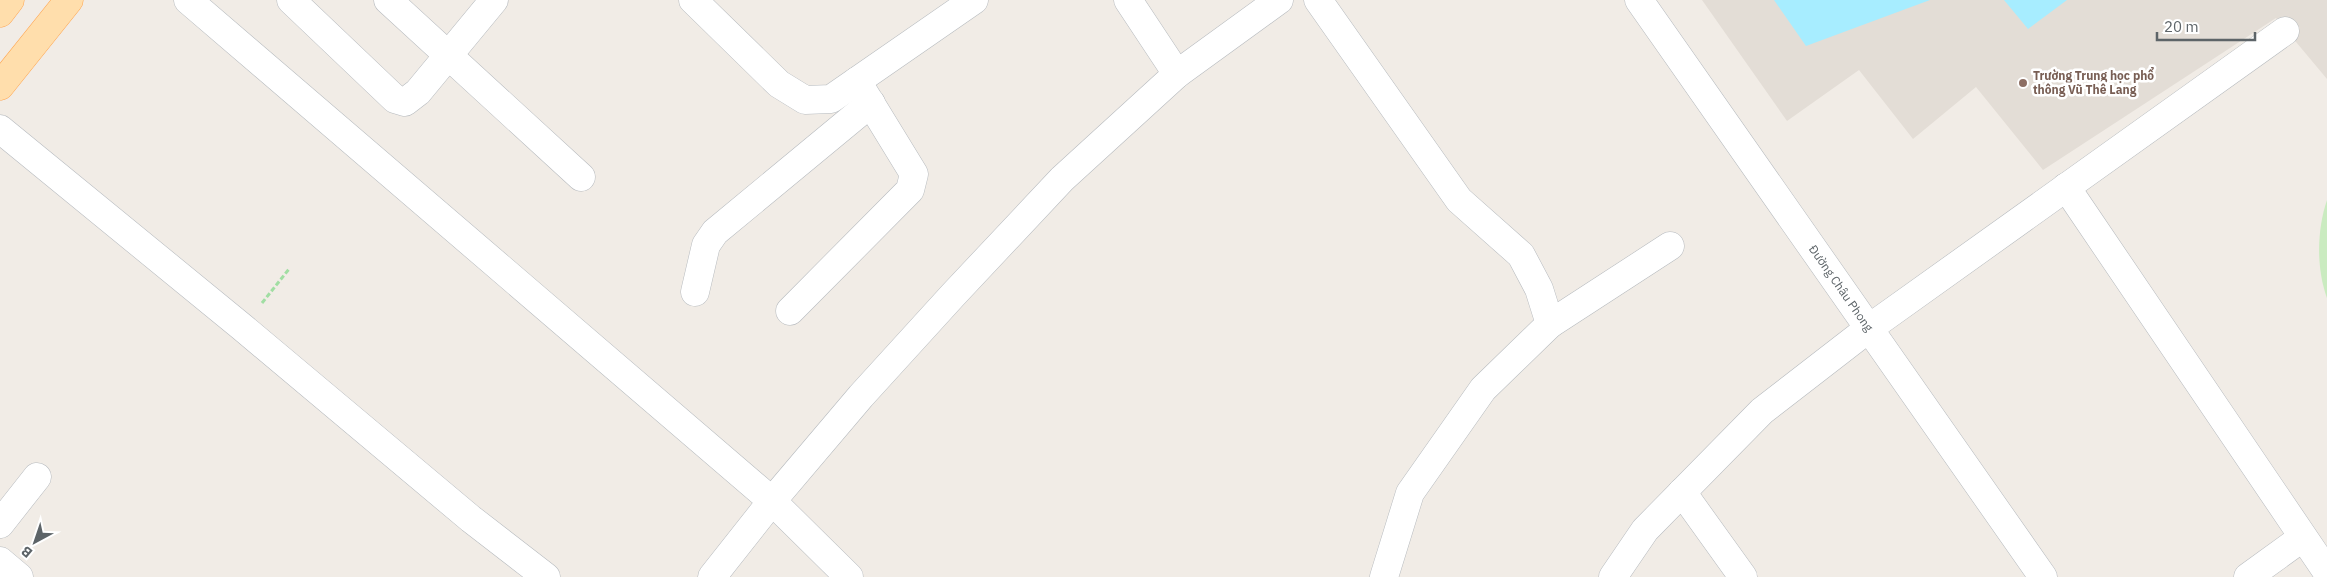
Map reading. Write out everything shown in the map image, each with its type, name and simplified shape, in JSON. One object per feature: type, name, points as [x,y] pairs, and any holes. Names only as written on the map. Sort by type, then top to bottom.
[{"type":"main road","points":[[0,13],[10,0]]},
{"type":"main road","points":[[0,86],[69,0]]},
{"type":"street","points":[[188,0],[772,501],[849,577]]},
{"type":"street","points":[[291,0],[396,99],[405,102],[418,92],[494,0]]},
{"type":"street","points":[[388,0],[581,177]]},
{"type":"street","points":[[695,292],[706,245],[716,232],[864,92],[974,0]]},
{"type":"street","points":[[1128,0],[1177,74]]},
{"type":"street","points":[[712,577],[772,501],[861,396],[1005,238],[1062,179],[1177,74],[1279,0]]},
{"type":"street","points":[[1318,0],[1459,200],[1521,255],[1539,289],[1550,324]]},
{"type":"street","name":"Đường Châu Phong","points":[[1639,0],[2043,577]]},
{"type":"street","points":[[701,2],[779,84],[805,100],[831,99],[864,92]]},
{"type":"street","points":[[1613,577],[1645,530],[1762,411],[1868,329],[2285,31]]},
{"type":"street","points":[[790,311],[910,190],[914,174],[864,92]]},
{"type":"street","points":[[0,128],[471,519],[546,577]]},
{"type":"street","points":[[2066,188],[2302,538],[2327,572]]},
{"type":"street","points":[[1384,577],[1410,493],[1483,389],[1550,324],[1670,246]]},
{"type":"street","points":[[0,524],[37,477]]},
{"type":"street","points":[[1682,492],[1743,577]]},
{"type":"street","points":[[2248,577],[2302,538]]},
{"type":"street","points":[[0,562],[19,577]]},
{"type":"path","points":[[242,327],[289,269]]},
{"type":"shaded area","name":"Trường Trung học phổ thông Vũ Thê Lang","points":[[1702,0],[2327,0],[2327,79],[2276,18],[2043,170],[1976,87],[1913,139],[1859,70],[1787,121]]},
{"type":"green space","points":[[2327,200],[2327,298],[2321,274],[2319,249],[2321,223]]},
{"type":"water","points":[[1774,0],[1930,0],[1806,46]]},
{"type":"water","points":[[2004,0],[2067,0],[2028,29]]},
{"type":"place","name":"Trường Trung học phổ thông Vũ Thê Lang","points":[[2023,83]]}]
